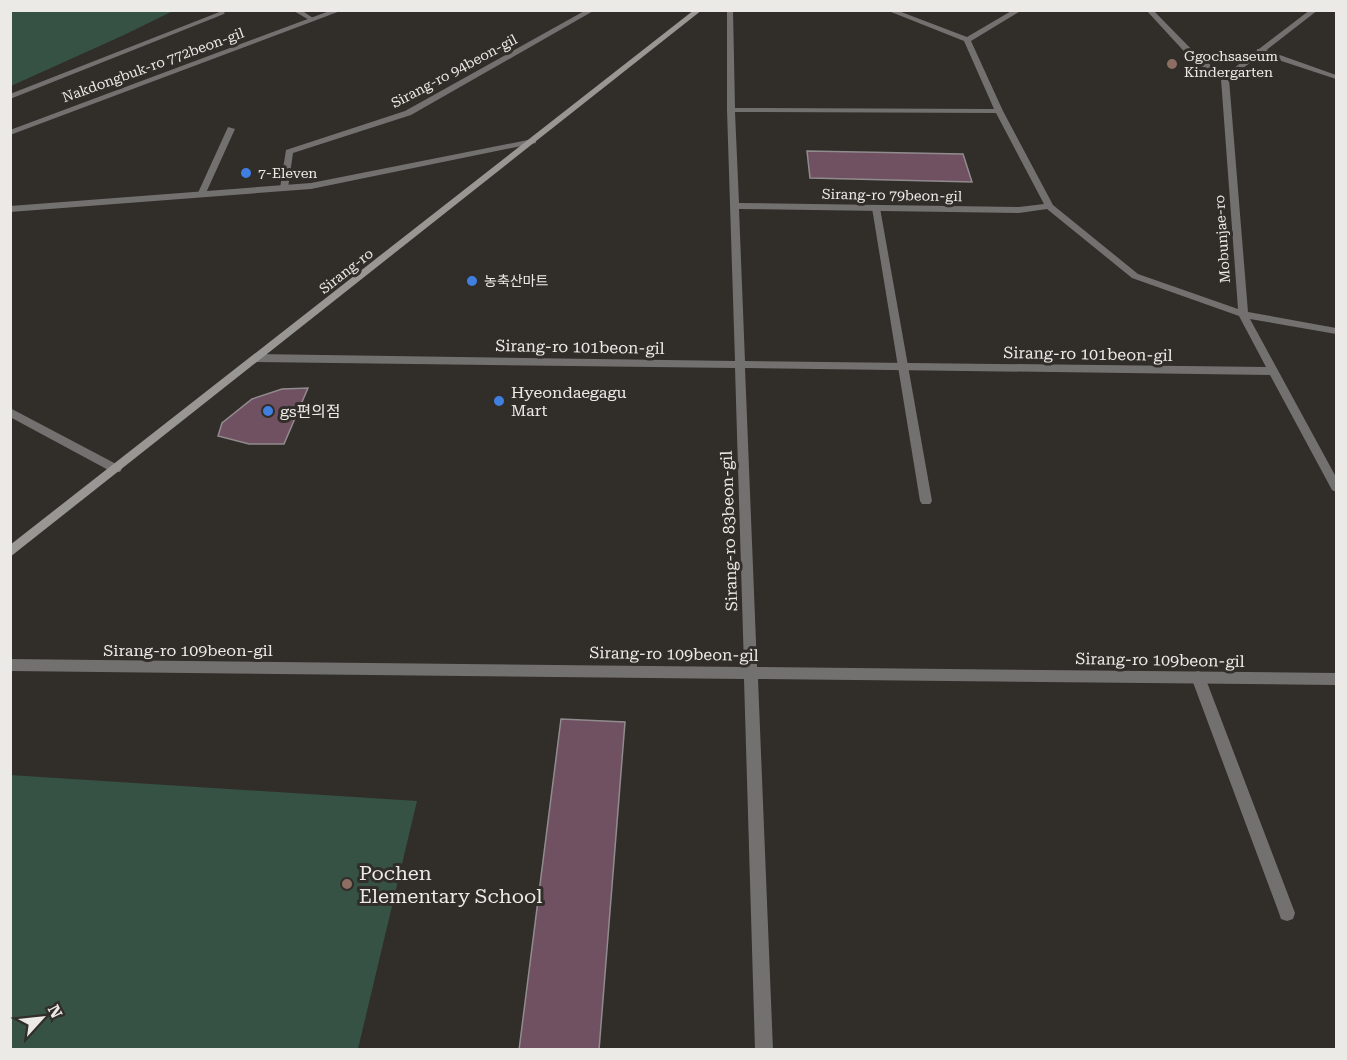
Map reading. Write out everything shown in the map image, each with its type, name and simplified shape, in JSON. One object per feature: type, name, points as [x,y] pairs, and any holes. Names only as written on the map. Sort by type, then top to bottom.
[{"type":"main road","name":"Sirang-ro","points":[[10,552],[699,10]]},
{"type":"street","points":[[295,10],[314,20]]},
{"type":"street","name":"Nakdongbuk-ro 772beon-gil","points":[[10,133],[340,10]]},
{"type":"street","name":"Sirang-ro 94beon-gil","points":[[284,188],[289,152],[408,113],[592,10]]},
{"type":"street","name":"Sirang-ro 83beon-gil","points":[[730,10],[731,110],[764,1050]]},
{"type":"street","points":[[889,10],[967,40],[999,111],[1049,206],[1135,276],[1243,314],[1336,331]]},
{"type":"street","points":[[967,40],[1018,10]]},
{"type":"street","points":[[1149,10],[1195,58],[1225,78],[1315,10]]},
{"type":"street","points":[[10,97],[222,13]]},
{"type":"street","points":[[1260,51],[1336,77]]},
{"type":"street","name":"Mobunjae-ro","points":[[1225,78],[1243,314],[1336,487]]},
{"type":"street","points":[[731,110],[999,111]]},
{"type":"street","points":[[201,195],[231,129]]},
{"type":"street","points":[[10,209],[311,186],[533,141]]},
{"type":"street","name":"Sirang-ro 79beon-gil","points":[[735,206],[1019,210],[1049,206]]},
{"type":"street","points":[[876,208],[926,501]]},
{"type":"street","name":"Sirang-ro 101beon-gil","points":[[256,358],[1273,371]]},
{"type":"street","points":[[10,412],[116,469]]},
{"type":"street","name":"Sirang-ro 109beon-gil","points":[[10,665],[1336,678]]},
{"type":"street","points":[[1198,677],[1287,914]]},
{"type":"green space","points":[[11,10],[173,11],[11,86]]},
{"type":"green space","points":[[10,775],[417,801],[358,1049],[11,1049]]},
{"type":"building","points":[[807,151],[963,154],[972,182],[810,178]]},
{"type":"building","name":"gs편의점","points":[[308,388],[284,444],[249,444],[218,436],[222,423],[252,399],[282,389]]},
{"type":"building","points":[[561,719],[625,722],[599,1050],[519,1050]]},
{"type":"place","name":"Ggochsaseum Kindergarten","points":[[1172,64]]},
{"type":"place","name":"7-Eleven","points":[[246,173]]},
{"type":"place","name":"농축산마트","points":[[472,281]]},
{"type":"place","name":"Hyeondaegagu Mart","points":[[499,401]]},
{"type":"place","name":"gs편의점","points":[[268,411]]},
{"type":"place","name":"Pochen Elementary School","points":[[347,884]]}]
